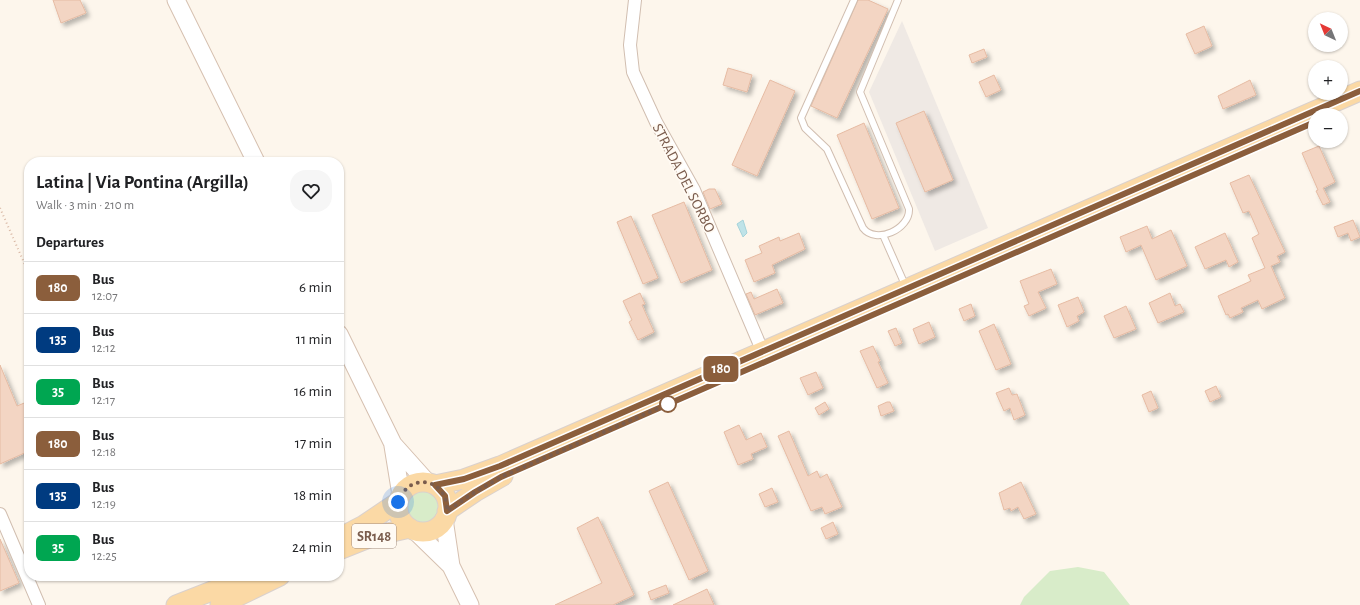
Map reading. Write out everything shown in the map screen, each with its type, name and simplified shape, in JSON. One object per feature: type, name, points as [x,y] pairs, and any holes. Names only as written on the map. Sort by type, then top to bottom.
[{"type":"main road","name":"SR148","points":[[344,535],[368,522],[399,498],[412,484],[464,479],[500,466],[762,350],[1360,91]]},
{"type":"main road","points":[[1347,108],[1360,102]]},
{"type":"main road","name":"SR148","points":[[344,548],[374,536],[412,529],[426,531],[433,529],[446,515],[475,492],[501,477],[1308,125]]},
{"type":"main road","points":[[431,483],[445,496],[446,515]]},
{"type":"main road","name":"SR148","points":[[399,498],[400,517],[412,529]]},
{"type":"main road","points":[[176,605],[237,581]]},
{"type":"main road","points":[[220,605],[270,581]]},
{"type":"street","points":[[176,0],[254,157]]},
{"type":"street","name":"STRADA DEL SORBO","points":[[635,0],[630,45],[633,72],[656,122],[694,190],[762,350]]},
{"type":"street","points":[[344,344],[392,444],[399,498]]},
{"type":"street","points":[[392,444],[431,483]]},
{"type":"street","points":[[0,514],[24,570]]},
{"type":"street","points":[[446,515],[451,566],[470,605]]},
{"type":"street","points":[[412,529],[451,566]]},
{"type":"street","points":[[29,581],[39,605]]},
{"type":"lane","points":[[854,0],[803,110],[801,122],[805,128],[827,149],[863,228],[874,236],[883,235],[905,224],[909,209],[860,92],[898,0]]},
{"type":"lane","points":[[883,235],[907,288]]},
{"type":"path","points":[[0,208],[24,263]]},
{"type":"shaded area","points":[[902,21],[988,228],[935,251],[869,92]]},
{"type":"green space","points":[[418,487],[426,487],[433,490],[439,496],[442,507],[439,518],[433,524],[426,527],[418,527],[411,524],[405,518],[402,511],[402,503],[405,496],[411,490]]},
{"type":"green space","points":[[1078,567],[1104,572],[1130,605],[1020,605],[1024,597],[1050,571]]},
{"type":"water","points":[[743,220],[747,233],[743,237],[737,224]]},
{"type":"building","points":[[53,0],[80,0],[86,13],[61,23]]},
{"type":"building","points":[[858,0],[868,0],[888,9],[837,118],[811,106]]},
{"type":"building","points":[[1204,26],[1212,46],[1195,54],[1186,34]]},
{"type":"building","points":[[984,49],[987,57],[972,63],[969,55]]},
{"type":"building","points":[[728,68],[752,75],[747,92],[723,85]]},
{"type":"building","points":[[994,75],[1001,90],[986,97],[979,82]]},
{"type":"building","points":[[770,80],[795,91],[757,176],[732,165]]},
{"type":"building","points":[[1250,80],[1256,95],[1223,109],[1218,96]]},
{"type":"building","points":[[924,111],[953,180],[925,192],[896,123]]},
{"type":"building","points":[[864,123],[899,208],[872,219],[837,135]]},
{"type":"building","points":[[1314,148],[1320,148],[1335,182],[1323,188],[1330,202],[1323,205],[1316,191],[1318,190],[1302,153]]},
{"type":"building","points":[[1249,175],[1285,252],[1277,256],[1280,262],[1271,266],[1285,298],[1262,309],[1258,300],[1241,308],[1243,312],[1230,318],[1228,314],[1226,315],[1218,296],[1251,281],[1248,275],[1265,268],[1252,238],[1259,234],[1249,211],[1243,213],[1230,183]]},
{"type":"building","points":[[709,189],[715,189],[722,204],[710,209],[703,192]]},
{"type":"building","points":[[684,202],[712,270],[681,283],[652,215]]},
{"type":"building","points":[[631,216],[658,278],[643,284],[617,222]]},
{"type":"building","points":[[1353,220],[1360,237],[1351,241],[1348,233],[1338,237],[1334,227]]},
{"type":"building","points":[[1147,226],[1152,239],[1171,230],[1187,266],[1156,280],[1141,245],[1126,252],[1120,237]]},
{"type":"building","points":[[799,233],[805,249],[772,265],[775,273],[754,282],[745,260],[762,253],[759,246],[779,237],[780,241]]},
{"type":"building","points":[[1225,233],[1238,262],[1229,267],[1226,260],[1205,269],[1195,247]]},
{"type":"building","points":[[1051,269],[1057,284],[1038,292],[1046,308],[1029,316],[1024,306],[1029,304],[1020,281]]},
{"type":"building","points":[[777,289],[783,303],[755,315],[746,294],[751,292],[754,299]]},
{"type":"building","points":[[640,293],[645,304],[642,305],[654,332],[638,340],[629,322],[632,320],[623,301]]},
{"type":"building","points":[[1170,293],[1175,306],[1180,304],[1184,312],[1158,323],[1149,303]]},
{"type":"building","points":[[1078,297],[1084,312],[1077,316],[1079,321],[1067,327],[1058,305]]},
{"type":"building","points":[[971,304],[975,316],[964,321],[959,309]]},
{"type":"building","points":[[1126,306],[1136,329],[1114,338],[1104,316]]},
{"type":"building","points":[[929,322],[935,337],[919,344],[913,329]]},
{"type":"building","points":[[994,324],[1011,364],[996,370],[979,331]]},
{"type":"building","points":[[896,328],[902,343],[895,346],[888,331]]},
{"type":"building","points":[[873,346],[880,361],[878,362],[888,383],[877,388],[860,351]]},
{"type":"building","points":[[0,365],[17,406],[24,403],[24,453],[0,464]]},
{"type":"building","points":[[816,372],[823,388],[808,395],[800,378]]},
{"type":"building","points":[[1216,386],[1221,397],[1210,402],[1205,391]]},
{"type":"building","points":[[1009,388],[1012,395],[1017,394],[1025,415],[1014,420],[1010,408],[1004,411],[996,393]]},
{"type":"building","points":[[1151,391],[1158,408],[1149,412],[1142,395]]},
{"type":"building","points":[[825,402],[829,409],[819,415],[815,408]]},
{"type":"building","points":[[890,402],[894,411],[881,416],[878,406]]},
{"type":"building","points":[[739,425],[746,440],[761,433],[767,447],[751,454],[753,459],[738,465],[724,432]]},
{"type":"building","points":[[789,431],[808,476],[817,471],[820,478],[827,474],[842,507],[825,514],[822,507],[811,511],[778,436]]},
{"type":"building","points":[[668,482],[708,571],[689,580],[649,491]]},
{"type":"building","points":[[1021,482],[1036,514],[1024,519],[1018,507],[1011,511],[1010,508],[1004,510],[999,493]]},
{"type":"building","points":[[772,488],[778,502],[765,507],[759,494]]},
{"type":"building","points":[[598,517],[634,595],[613,605],[555,605],[602,583],[577,528]]},
{"type":"building","points":[[833,522],[838,534],[826,539],[821,528]]},
{"type":"building","points":[[0,539],[19,583],[0,591]]},
{"type":"building","points":[[666,585],[669,593],[651,600],[648,592]]},
{"type":"building","points":[[707,589],[714,605],[673,605]]},
{"type":"bus line","name":"180","points":[[1321,108],[1360,91]]},
{"type":"bus line","name":"180","points":[[1308,113],[762,350],[500,466],[478,475],[435,485],[445,496],[447,511],[501,477],[782,353],[1308,125]]},
{"type":"route","points":[[398,502],[401,494],[406,488],[412,484],[427,482],[435,485],[441,490],[445,496],[447,511],[501,477],[668,404]]}]
